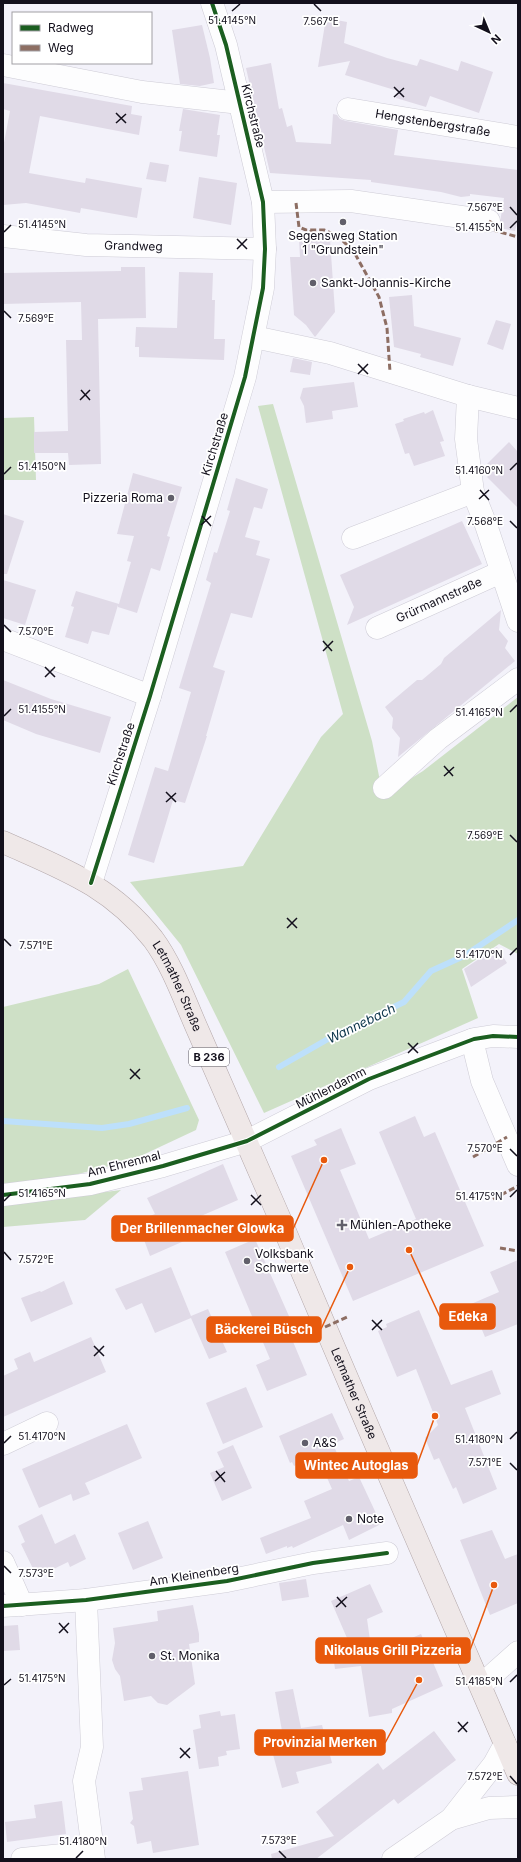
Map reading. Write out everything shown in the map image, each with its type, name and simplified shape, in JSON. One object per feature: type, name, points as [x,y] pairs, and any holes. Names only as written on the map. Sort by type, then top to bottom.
[{"type":"main road","name":"Letmather Straße","points":[[3,842],[91,883],[123,907],[155,942],[172,972],[247,1141],[325,1327],[481,1685],[518,1774]]},
{"type":"street","name":"Kirchstraße","points":[[91,883],[150,696],[245,377],[263,288],[265,248],[263,202],[226,45],[212,3]]},
{"type":"street","name":"Kirchstraße","points":[[3,64],[142,92],[240,103]]},
{"type":"street","name":"Hengstenbergstraße","points":[[348,109],[518,137]]},
{"type":"street","points":[[263,202],[351,201],[489,220]]},
{"type":"street","name":"Grandweg","points":[[3,236],[86,245],[265,248]]},
{"type":"street","points":[[254,337],[330,353],[468,396],[518,408]]},
{"type":"street","points":[[468,396],[466,439],[473,492],[486,525],[518,621]]},
{"type":"street","points":[[354,538],[473,492]]},
{"type":"street","name":"Grürmannstraße","points":[[377,628],[501,572]]},
{"type":"street","points":[[3,639],[150,696]]},
{"type":"street","points":[[384,788],[438,739],[518,679]]},
{"type":"street","name":"Mühlendamm","points":[[247,1141],[368,1080],[473,1040],[493,1036],[518,1037]]},
{"type":"street","points":[[473,1040],[482,1081],[518,1165]]},
{"type":"street","name":"Am Ehrenmal","points":[[3,1195],[90,1184],[162,1166],[247,1141]]},
{"type":"street","points":[[3,1444],[47,1423]]},
{"type":"street","name":"Am Kleinenberg","points":[[3,1562],[12,1605],[86,1600],[228,1581],[313,1563],[387,1553]]},
{"type":"street","points":[[22,1859],[94,1856],[84,1782],[92,1747],[86,1600]]},
{"type":"street","points":[[481,1685],[518,1652]]},
{"type":"street","points":[[393,1859],[451,1819],[494,1764],[505,1744]]},
{"type":"street","points":[[451,1819],[489,1808],[518,1807]]},
{"type":"green space","points":[[273,404],[372,741],[383,796],[423,771],[518,697],[518,954],[499,944],[462,969],[478,1018],[264,1113],[181,945],[130,882],[243,866],[321,737],[343,714],[258,406]]},
{"type":"green space","points":[[34,417],[36,480],[3,480],[3,418]]},
{"type":"green space","points":[[128,969],[199,1120],[196,1130],[132,1160],[67,1177],[3,1186],[3,1007],[99,984]]},
{"type":"green space","points":[[121,1190],[85,1220],[3,1227],[3,1205]]},
{"type":"building","points":[[326,18],[347,22],[344,43],[387,58],[417,66],[420,59],[458,71],[461,61],[493,72],[479,113],[430,96],[426,107],[396,98],[398,91],[345,75],[350,61],[318,67]]},
{"type":"building","points":[[202,25],[214,83],[200,86],[180,84],[172,30]]},
{"type":"building","points":[[271,63],[279,109],[282,108],[287,127],[292,125],[296,142],[331,144],[333,114],[346,121],[398,130],[394,155],[518,170],[518,220],[515,231],[499,228],[504,198],[470,194],[470,196],[461,197],[441,192],[371,182],[371,180],[270,173],[246,68]]},
{"type":"building","points":[[3,83],[132,106],[131,114],[142,116],[139,135],[40,116],[29,173],[85,183],[86,178],[142,188],[137,218],[81,208],[80,213],[26,203],[3,205],[3,148],[10,111],[3,109]]},
{"type":"building","points":[[183,109],[220,115],[217,135],[220,135],[217,157],[179,151],[182,131],[179,131]]},
{"type":"building","points":[[150,162],[169,165],[166,182],[146,179]]},
{"type":"building","points":[[199,177],[237,183],[231,225],[193,218]]},
{"type":"building","name":"Sankt-Johannis-Kirche","points":[[319,237],[320,240],[330,239],[335,312],[315,337],[306,325],[294,315],[290,257],[300,257],[299,239]]},
{"type":"building","points":[[121,267],[145,267],[146,318],[98,319],[101,464],[69,465],[68,453],[34,453],[34,432],[68,431],[66,340],[82,340],[81,302],[3,304],[3,273],[121,271]]},
{"type":"building","points":[[179,272],[213,273],[212,300],[215,300],[214,339],[225,339],[224,360],[139,357],[139,347],[135,347],[136,327],[177,328]]},
{"type":"building","points":[[412,295],[414,326],[461,338],[453,366],[420,357],[421,354],[394,347],[389,297]]},
{"type":"building","points":[[496,320],[511,324],[503,350],[487,344]]},
{"type":"building","points":[[293,358],[312,362],[310,375],[290,372]]},
{"type":"building","points":[[354,382],[358,407],[332,411],[333,419],[306,423],[304,406],[300,398],[303,388]]},
{"type":"building","points":[[433,410],[444,441],[440,442],[445,456],[414,466],[409,453],[405,454],[395,424],[404,421],[403,419],[424,412],[425,414]]},
{"type":"building","points":[[509,442],[518,452],[518,508],[487,477],[493,471],[487,464]]},
{"type":"building","points":[[133,473],[182,487],[167,536],[170,537],[160,571],[151,568],[137,613],[118,607],[118,605],[109,635],[92,631],[88,644],[65,637],[74,607],[71,606],[76,591],[119,604],[131,562],[127,561],[134,536],[117,534]]},
{"type":"building","points":[[236,478],[268,489],[262,509],[254,507],[245,537],[260,541],[256,555],[270,559],[252,618],[231,613],[213,667],[225,671],[207,736],[185,803],[173,800],[154,863],[128,855],[155,767],[168,771],[191,692],[179,688],[211,583],[206,580],[214,552],[217,553],[230,511],[227,510]]},
{"type":"building","points":[[3,514],[24,521],[7,574],[3,574]]},
{"type":"building","points":[[462,521],[482,564],[347,625],[354,607],[340,575]]},
{"type":"building","points":[[3,580],[36,590],[25,625],[3,618]]},
{"type":"building","points":[[501,610],[499,630],[508,641],[505,648],[515,661],[398,757],[400,738],[392,728],[393,718],[385,707],[417,680],[422,680],[441,664],[444,658]]},
{"type":"building","points":[[3,680],[51,699],[111,717],[100,753],[36,734],[3,720]]},
{"type":"building","points":[[497,947],[507,963],[471,987],[464,969]]},
{"type":"building","points":[[415,1116],[424,1137],[435,1132],[484,1246],[353,1301],[291,1156],[317,1145],[314,1140],[341,1128],[356,1164],[340,1170],[369,1239],[416,1219],[379,1132]]},
{"type":"building","points":[[223,1164],[238,1200],[194,1219],[200,1234],[150,1256],[137,1221],[155,1214],[147,1198]]},
{"type":"building","points":[[255,1239],[292,1323],[286,1325],[307,1375],[267,1391],[256,1365],[270,1359],[225,1252]]},
{"type":"building","points":[[518,1260],[518,1324],[485,1337],[480,1325],[473,1323],[475,1313],[471,1304],[499,1292],[490,1272]]},
{"type":"building","points":[[171,1267],[191,1316],[208,1309],[227,1352],[209,1359],[191,1318],[155,1333],[142,1303],[126,1310],[115,1289]]},
{"type":"building","points":[[64,1281],[73,1304],[31,1322],[21,1298],[40,1291],[41,1292]]},
{"type":"building","points":[[419,1310],[451,1385],[492,1370],[501,1394],[465,1408],[497,1489],[463,1504],[456,1487],[453,1489],[439,1458],[434,1460],[425,1438],[438,1425],[416,1369],[397,1377],[378,1331],[387,1327],[386,1324]]},
{"type":"building","points":[[91,1337],[106,1372],[3,1417],[3,1376],[18,1369],[14,1359],[30,1352],[34,1362]]},
{"type":"building","points":[[246,1387],[263,1427],[223,1444],[206,1403]]},
{"type":"building","points":[[332,1413],[344,1439],[333,1444],[349,1481],[359,1477],[381,1524],[349,1540],[343,1525],[293,1548],[292,1546],[287,1548],[287,1546],[266,1554],[260,1538],[311,1518],[304,1501],[332,1489],[317,1455],[294,1466],[292,1462],[290,1463],[279,1436]]},
{"type":"building","points":[[127,1424],[142,1458],[85,1483],[90,1494],[73,1501],[71,1494],[39,1508],[22,1469]]},
{"type":"building","points":[[233,1445],[252,1488],[222,1501],[210,1473],[224,1467],[217,1452]]},
{"type":"building","points":[[42,1514],[55,1544],[75,1534],[86,1559],[70,1567],[68,1562],[37,1577],[21,1544],[25,1542],[18,1526]]},
{"type":"building","points":[[148,1521],[163,1558],[133,1570],[118,1533]]},
{"type":"building","points":[[492,1530],[505,1559],[518,1554],[518,1603],[490,1615],[460,1540]]},
{"type":"building","points":[[306,1579],[309,1597],[282,1601],[279,1583]]},
{"type":"building","points":[[370,1584],[383,1612],[367,1619],[371,1647],[377,1646],[379,1652],[421,1634],[443,1686],[392,1709],[392,1713],[369,1717],[361,1666],[335,1669],[332,1648],[350,1645],[331,1601]]},
{"type":"building","name":"St. Monika","points":[[193,1605],[199,1634],[199,1642],[189,1644],[195,1684],[167,1705],[158,1703],[151,1696],[124,1701],[120,1676],[115,1669],[112,1660],[115,1643],[113,1628],[158,1621],[157,1611]]},
{"type":"building","points":[[18,1625],[20,1650],[3,1651],[3,1626]]},
{"type":"building","points":[[293,1689],[301,1728],[322,1725],[332,1763],[296,1772],[299,1783],[282,1788],[267,1732],[282,1731],[275,1692]]},
{"type":"building","points":[[220,1711],[221,1716],[235,1714],[240,1749],[226,1751],[227,1755],[218,1757],[219,1766],[199,1769],[193,1730],[201,1728],[199,1715]]},
{"type":"building","points":[[434,1731],[456,1760],[398,1804],[394,1799],[316,1859],[272,1859],[271,1854],[334,1836],[316,1812],[378,1763],[383,1770]]},
{"type":"building","points":[[188,1771],[199,1845],[153,1853],[151,1841],[137,1844],[134,1826],[130,1823],[133,1819],[129,1792],[143,1790],[141,1778]]},
{"type":"building","points":[[62,1801],[66,1834],[7,1842],[5,1822],[36,1818],[34,1805]]},
{"type":"waterway","name":"Wannebach","points":[[279,1067],[328,1039],[404,1002],[431,971],[464,956],[518,920]]},
{"type":"waterway","name":"Wannebach","points":[[3,1121],[102,1128],[129,1124],[187,1108]]},
{"type":"marked path","points":[[296,203],[299,227],[306,230],[324,230],[338,236],[354,252],[379,297],[387,328],[390,372]]},
{"type":"marked path","points":[[489,221],[494,224],[496,231],[518,237]]},
{"type":"marked path","points":[[311,230],[311,239]]},
{"type":"marked path","points":[[473,1157],[507,1137]]},
{"type":"marked path","points":[[493,1199],[518,1186]]},
{"type":"marked path","points":[[500,1248],[518,1251]]},
{"type":"marked path","points":[[325,1327],[347,1317]]},
{"type":"cycle path","points":[[91,883],[150,696],[245,377],[263,288],[265,249],[263,202],[226,45],[212,3]]},
{"type":"cycle path","points":[[3,1195],[90,1184],[163,1166],[247,1141],[369,1079],[421,1059],[474,1039],[493,1036],[518,1037]]},
{"type":"cycle path","points":[[3,1606],[86,1600],[227,1581],[313,1563],[387,1553]]},
{"type":"place","name":"Segensweg Station 1 \"Grundstein\"","points":[[343,222]]},
{"type":"place","name":"Sankt-Johannis-Kirche","points":[[313,283]]},
{"type":"place","name":"Pizzeria Roma","points":[[171,498]]},
{"type":"place","name":"Der Brillenmacher Glowka","points":[[324,1160]]},
{"type":"place","name":"Mühlen-Apotheke","points":[[342,1225]]},
{"type":"place","name":"Edeka","points":[[409,1250]]},
{"type":"place","name":"Volksbank Schwerte","points":[[247,1261]]},
{"type":"place","name":"Bäckerei Büsch","points":[[350,1267]]},
{"type":"place","name":"Wintec Autoglas","points":[[435,1416]]},
{"type":"place","name":"A&S","points":[[305,1443]]},
{"type":"place","name":"Note","points":[[349,1519]]},
{"type":"place","name":"Nikolaus Grill Pizzeria","points":[[494,1585]]},
{"type":"place","name":"St. Monika","points":[[152,1656]]},
{"type":"place","name":"Provinzial Merken","points":[[419,1680]]}]
